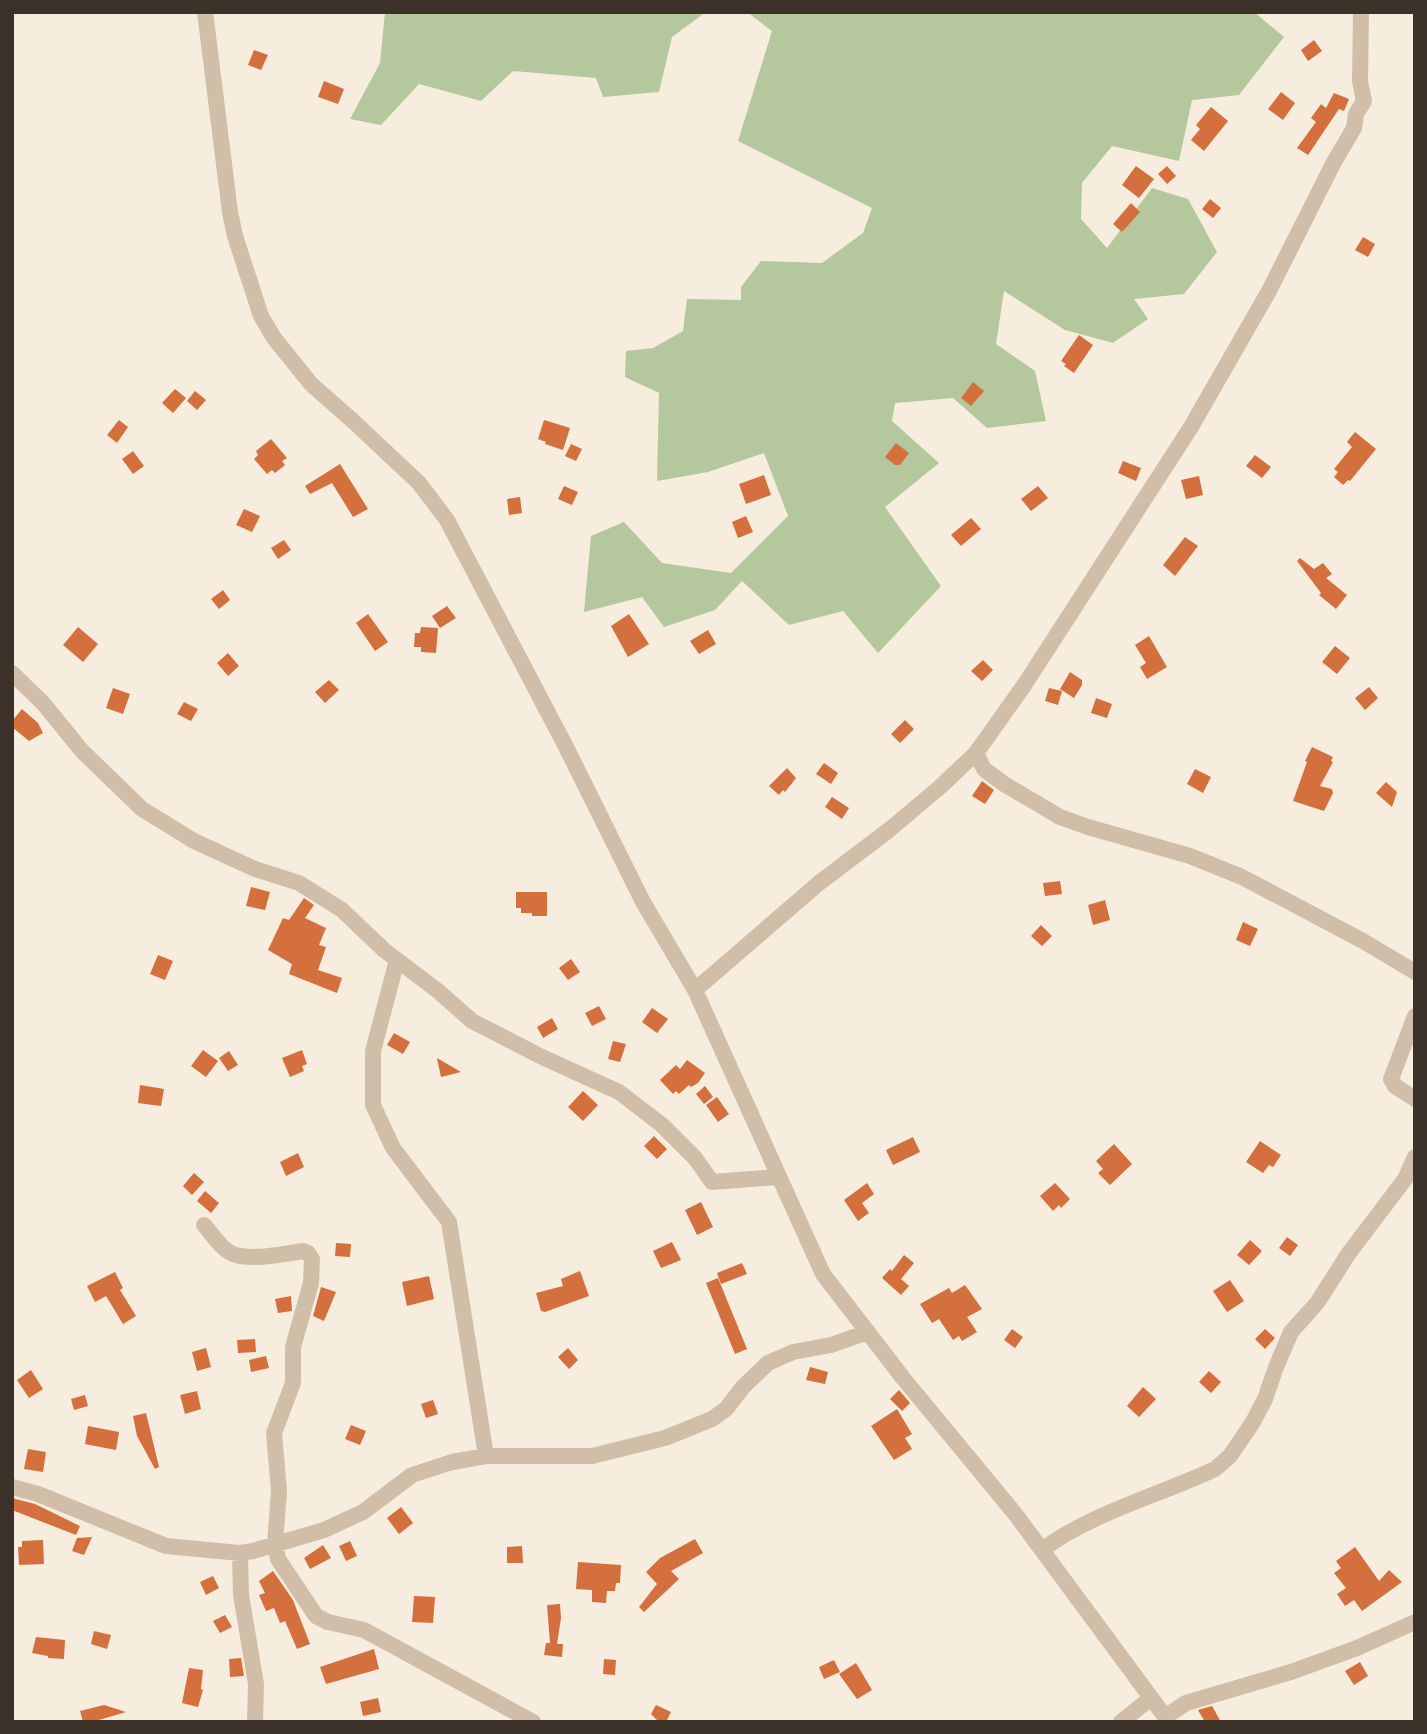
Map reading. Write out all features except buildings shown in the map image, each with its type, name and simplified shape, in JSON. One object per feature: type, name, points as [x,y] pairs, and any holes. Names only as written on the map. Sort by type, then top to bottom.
[{"type":"street","points":[[205,12],[230,212],[261,316],[292,363],[311,384],[419,483],[447,520],[566,747],[643,902],[695,990],[823,1274],[1042,1550],[1167,1719],[1186,1703],[1291,1672],[1357,1648],[1415,1622]]},
{"type":"street","points":[[695,990],[819,883],[889,830],[976,754],[1025,684],[1191,427],[1269,291],[1353,128],[1356,114],[1364,101],[1360,81],[1362,12]]},
{"type":"street","points":[[12,673],[43,703],[82,751],[142,809],[194,841],[255,869],[299,883],[342,910],[397,960],[472,1021],[619,1092],[638,1105],[695,1158],[712,1182],[778,1177]]},
{"type":"street","points":[[976,754],[984,769],[1060,817],[1190,856],[1242,877],[1363,941],[1415,972]]},
{"type":"street","points":[[397,960],[373,1051],[373,1105],[393,1148],[449,1222],[486,1457]]},
{"type":"street","points":[[1415,1016],[1391,1079],[1395,1086],[1415,1099]]},
{"type":"street","points":[[1042,1550],[1082,1526],[1215,1469],[1230,1456],[1245,1436],[1265,1399],[1292,1332],[1317,1303],[1349,1253],[1405,1179],[1415,1157]]},
{"type":"street","points":[[204,1225],[227,1250],[236,1255],[303,1251],[312,1259],[311,1283],[293,1346],[293,1383],[274,1433],[279,1491],[275,1544],[278,1559],[316,1616],[327,1622],[364,1630],[533,1722]]},
{"type":"street","points":[[12,1487],[38,1494],[166,1546],[240,1553],[324,1530],[363,1512],[412,1475],[452,1462],[486,1457],[592,1456],[665,1438],[712,1419],[726,1409],[743,1387],[768,1363],[793,1352],[831,1345],[868,1332]]},
{"type":"street","points":[[240,1553],[241,1595],[257,1684],[255,1722]]},
{"type":"street","points":[[1121,1722],[1151,1698]]},
{"type":"green space","points":[[385,12],[706,12],[672,37],[659,92],[603,97],[596,78],[513,71],[481,101],[419,84],[381,125],[350,119],[380,63]]},
{"type":"green space","points":[[747,12],[1254,12],[1284,37],[1239,95],[1192,100],[1179,161],[1112,146],[1082,183],[1081,219],[1107,248],[1152,188],[1188,199],[1217,252],[1184,294],[1134,299],[1148,319],[1113,343],[1065,330],[1004,291],[996,344],[1035,371],[1046,421],[987,428],[953,398],[895,403],[892,421],[939,463],[885,507],[941,586],[878,653],[843,611],[789,625],[742,581],[715,610],[664,627],[642,597],[584,612],[591,536],[624,522],[662,563],[731,573],[788,516],[764,453],[708,472],[657,481],[659,393],[625,377],[626,351],[653,348],[683,331],[687,299],[741,300],[741,287],[761,261],[822,263],[863,233],[872,208],[738,141],[772,31]]}]
